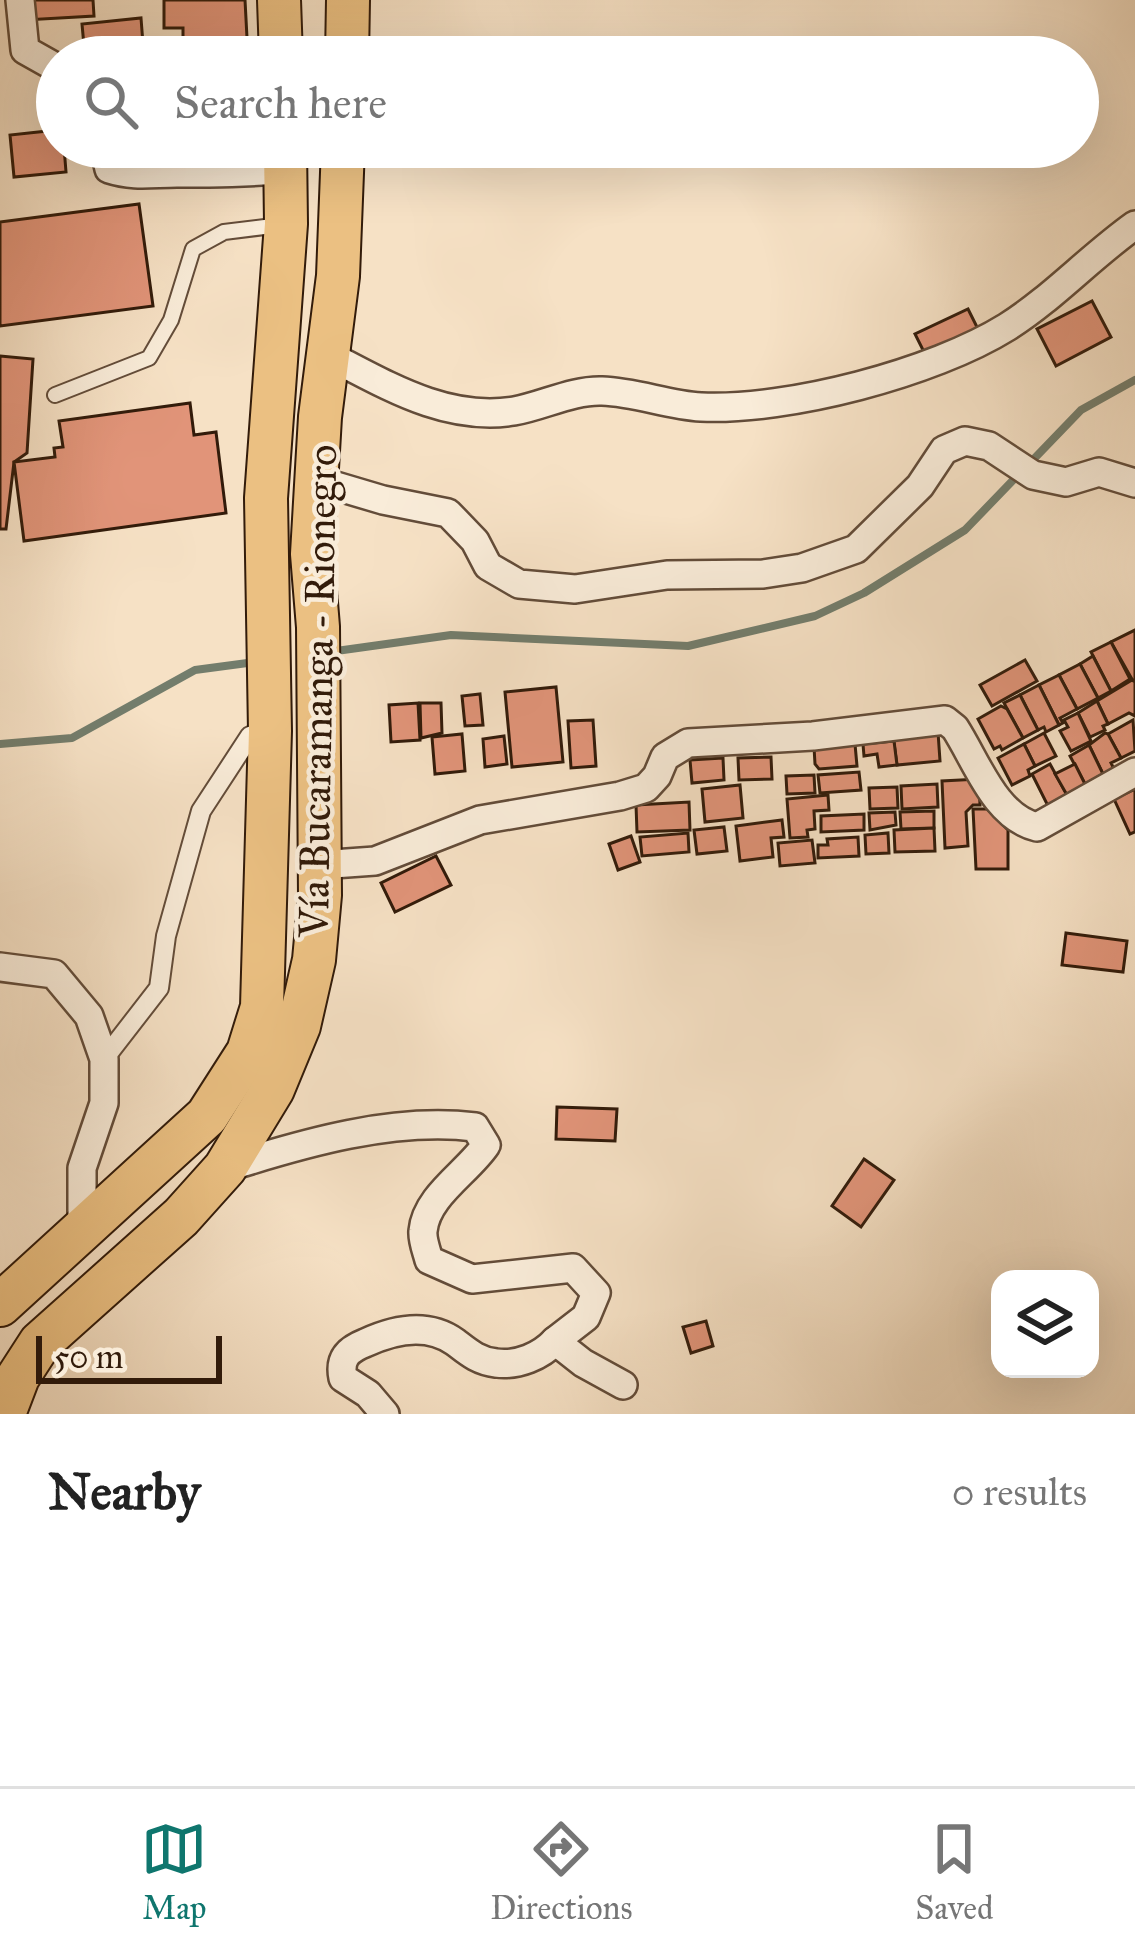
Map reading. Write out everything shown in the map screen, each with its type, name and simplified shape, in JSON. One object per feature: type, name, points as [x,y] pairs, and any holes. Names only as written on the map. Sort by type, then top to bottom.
[{"type":"highway","points":[[279,0],[280,36]]},
{"type":"highway","points":[[347,0],[347,36]]},
{"type":"highway","name":"Vía Bucaramanga - Rionegro","points":[[0,1304],[208,1117],[248,1052],[262,1007],[270,730],[266,498],[286,224],[285,168]]},
{"type":"highway","name":"Vía Bucaramanga - Rionegro","points":[[4,1414],[40,1343],[181,1217],[225,1168],[273,1089],[298,1026],[314,960],[319,865],[313,554],[326,354],[338,276],[342,168]]},
{"type":"street","points":[[20,0],[25,50],[36,56]]},
{"type":"street","points":[[110,168],[132,176],[229,175],[252,168]]},
{"type":"street","points":[[326,354],[423,402],[476,415],[535,407],[595,391],[634,392],[702,407],[746,406],[836,391],[911,370],[1002,330],[1045,301],[1135,226]]},
{"type":"street","points":[[319,481],[448,513],[475,542],[488,566],[519,584],[575,589],[667,575],[763,574],[802,568],[856,549],[920,486],[944,450],[965,441],[989,446],[1033,475],[1066,482],[1099,472],[1135,483]]},
{"type":"street","points":[[319,865],[375,861],[480,820],[646,788],[658,776],[664,758],[688,743],[813,736],[944,720],[956,728],[1004,806],[1019,823],[1037,827],[1135,772]]},
{"type":"street","points":[[104,1059],[159,988],[166,936],[202,811],[250,736],[270,730]]},
{"type":"street","points":[[0,967],[54,974],[89,1016],[104,1059],[104,1103],[82,1168],[82,1232]]},
{"type":"street","points":[[225,1168],[296,1145],[374,1132],[438,1122],[476,1127],[486,1145],[437,1199],[423,1230],[429,1260],[472,1279],[573,1268],[596,1293],[586,1317],[542,1355],[499,1364],[471,1356],[450,1338],[407,1328],[362,1344],[345,1354],[343,1378],[368,1394],[385,1414]]},
{"type":"street","points":[[555,1341],[623,1385]]},
{"type":"lane","points":[[55,395],[149,358],[171,320],[193,249],[224,232],[286,224]]},
{"type":"building","points":[[23,0],[93,0],[94,16],[25,20]]},
{"type":"building","points":[[164,0],[245,0],[247,36],[183,36],[183,28],[164,28]]},
{"type":"building","points":[[141,18],[142,36],[83,36],[82,24]]},
{"type":"building","points":[[36,132],[36,168],[66,168],[66,172],[14,177],[10,135]]},
{"type":"building","points":[[139,204],[153,306],[0,326],[0,222]]},
{"type":"building","points":[[1092,301],[1111,337],[1056,366],[1037,329]]},
{"type":"building","points":[[968,309],[978,329],[925,354],[915,334]]},
{"type":"building","points":[[0,356],[33,359],[27,453],[14,462],[6,529],[0,529]]},
{"type":"building","points":[[190,403],[194,435],[216,432],[226,513],[24,541],[14,462],[55,457],[54,448],[63,447],[59,421]]},
{"type":"building","points":[[1135,630],[1135,680],[1133,681],[1111,642]]},
{"type":"building","points":[[1111,642],[1130,679],[1111,691],[1091,652]]},
{"type":"building","points":[[1093,656],[1111,691],[1098,698],[1080,664]]},
{"type":"building","points":[[1025,660],[1037,681],[992,706],[980,685]]},
{"type":"building","points":[[1080,664],[1098,698],[1077,709],[1059,675]]},
{"type":"building","points":[[1059,675],[1077,709],[1060,718],[1063,723],[1059,725],[1039,685]]},
{"type":"building","points":[[1132,680],[1135,716],[1129,713],[1108,724],[1097,701]]},
{"type":"building","points":[[1039,685],[1059,725],[1046,732],[1044,727],[1038,730],[1020,695]]},
{"type":"building","points":[[556,687],[563,762],[512,767],[505,692]]},
{"type":"building","points":[[480,694],[483,725],[465,726],[462,696]]},
{"type":"building","points":[[1020,695],[1038,730],[1023,738],[1004,703]]},
{"type":"building","points":[[1097,701],[1108,724],[1090,737],[1078,713]]},
{"type":"building","points":[[418,703],[420,740],[391,742],[389,705]]},
{"type":"building","points":[[420,703],[441,703],[442,733],[421,738]]},
{"type":"building","points":[[1001,706],[1023,738],[1002,750],[1000,746],[994,749],[978,719]]},
{"type":"building","points":[[1078,713],[1091,741],[1071,751],[1060,731],[1068,727],[1064,720]]},
{"type":"building","points":[[593,720],[596,766],[571,768],[568,721]]},
{"type":"building","points":[[1133,720],[1135,751],[1121,758],[1108,734]]},
{"type":"building","points":[[938,732],[940,761],[897,765],[893,736]]},
{"type":"building","points":[[1044,733],[1056,756],[1035,766],[1024,744]]},
{"type":"building","points":[[1105,733],[1121,758],[1103,774],[1089,745]]},
{"type":"building","points":[[462,734],[465,771],[435,774],[432,737]]},
{"type":"building","points":[[504,736],[507,764],[485,767],[483,739]]},
{"type":"building","points":[[894,741],[897,765],[879,767],[877,754],[864,756],[863,744]]},
{"type":"building","points":[[855,744],[857,766],[819,769],[815,764],[814,747]]},
{"type":"building","points":[[1024,744],[1035,766],[1028,770],[1030,776],[1012,785],[998,758]]},
{"type":"building","points":[[1089,745],[1103,774],[1085,784],[1070,756]]},
{"type":"building","points":[[771,757],[772,779],[739,780],[738,758]]},
{"type":"building","points":[[723,758],[724,780],[692,783],[690,760]]},
{"type":"building","points":[[1050,764],[1067,795],[1048,806],[1032,774]]},
{"type":"building","points":[[1075,764],[1085,784],[1067,795],[1055,774]]},
{"type":"building","points":[[859,772],[861,790],[820,793],[818,775]]},
{"type":"building","points":[[814,775],[815,793],[787,794],[786,776]]},
{"type":"building","points":[[979,779],[980,805],[966,812],[968,846],[945,848],[942,781]]},
{"type":"building","points":[[937,784],[938,807],[902,809],[901,786]]},
{"type":"building","points":[[740,785],[743,818],[705,822],[702,789]]},
{"type":"building","points":[[897,787],[898,808],[870,809],[869,788]]},
{"type":"building","points":[[1135,789],[1135,832],[1130,834],[1114,799]]},
{"type":"building","points":[[828,795],[829,810],[814,811],[815,829],[807,830],[808,837],[790,838],[787,799]]},
{"type":"building","points":[[689,802],[690,830],[637,832],[636,805]]},
{"type":"building","points":[[973,809],[987,809],[1008,830],[1008,869],[976,869]]},
{"type":"building","points":[[934,811],[934,828],[901,829],[900,812]]},
{"type":"building","points":[[895,812],[896,825],[870,830],[869,813]]},
{"type":"building","points":[[864,814],[864,830],[821,832],[821,816]]},
{"type":"building","points":[[782,820],[784,837],[771,838],[773,857],[740,861],[736,826]]},
{"type":"building","points":[[724,827],[727,851],[697,854],[694,830]]},
{"type":"building","points":[[934,828],[935,851],[895,852],[894,830]]},
{"type":"building","points":[[688,833],[689,852],[642,856],[640,837]]},
{"type":"building","points":[[888,833],[889,853],[866,854],[865,835]]},
{"type":"building","points":[[631,836],[640,862],[618,870],[609,844]]},
{"type":"building","points":[[858,837],[859,856],[818,858],[818,845],[828,845],[827,839]]},
{"type":"building","points":[[812,840],[815,863],[780,866],[778,843]]},
{"type":"building","points":[[436,856],[451,885],[395,912],[381,883]]},
{"type":"building","points":[[1066,933],[1127,941],[1123,972],[1062,965]]},
{"type":"building","points":[[557,1107],[617,1109],[615,1141],[556,1139]]},
{"type":"building","points":[[864,1159],[894,1180],[861,1227],[832,1206]]},
{"type":"building","points":[[706,1321],[713,1346],[691,1353],[683,1327]]},
{"type":"waterway","points":[[1029,464],[1081,410],[1135,380]]},
{"type":"waterway","points":[[329,652],[451,635],[688,646],[815,616],[864,593],[965,530],[1019,474]]},
{"type":"waterway","points":[[0,744],[72,738],[195,670],[255,662]]}]
